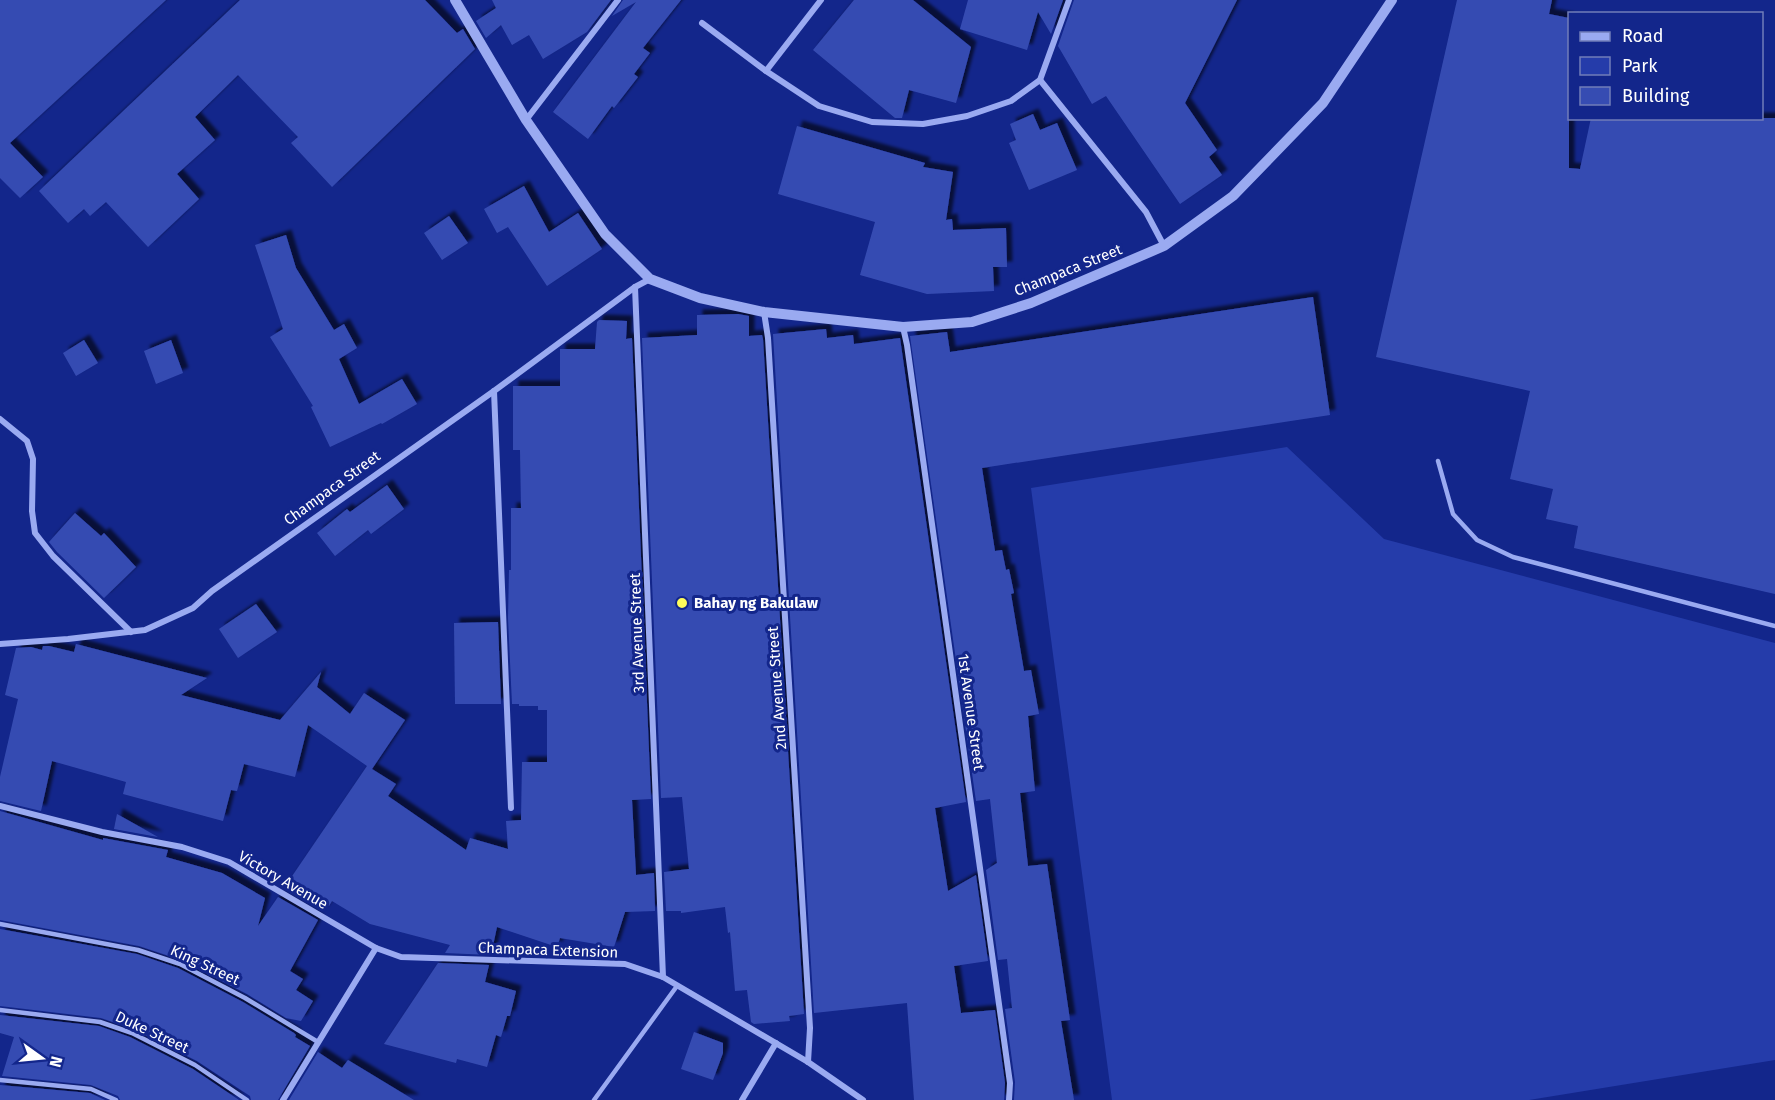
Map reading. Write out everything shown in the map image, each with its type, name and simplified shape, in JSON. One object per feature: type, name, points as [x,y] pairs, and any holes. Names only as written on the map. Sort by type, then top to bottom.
[{"type":"street","name":"Champaca Street","points":[[455,0],[526,120],[604,234],[650,279],[700,298],[764,312],[903,327],[972,322],[1031,303],[1164,246],[1233,196],[1323,103],[1392,0]]},
{"type":"street","points":[[766,71],[821,0]]},
{"type":"street","points":[[702,23],[766,71],[819,106],[872,122],[923,124],[967,116],[1011,101],[1040,80],[1069,0]]},
{"type":"street","points":[[526,120],[616,1]]},
{"type":"street","points":[[1040,80],[1146,212],[1164,246]]},
{"type":"street","name":"Champaca Street","points":[[0,644],[145,630],[193,608],[212,591],[494,391],[635,287],[650,279]]},
{"type":"street","name":"3rd Avenue Street","points":[[635,287],[663,977]]},
{"type":"street","name":"2nd Avenue Street","points":[[764,312],[768,338],[810,1028],[808,1062]]},
{"type":"street","name":"1st Avenue Street","points":[[903,327],[908,345],[1007,1060],[1010,1083],[1009,1100]]},
{"type":"street","points":[[494,391],[511,808]]},
{"type":"street","points":[[0,419],[27,441],[33,459],[32,511],[35,533],[53,556],[131,632]]},
{"type":"street","name":"Victory Avenue","points":[[0,806],[102,832],[182,847],[229,862],[376,948]]},
{"type":"street","points":[[282,1100],[376,948]]},
{"type":"street","name":"Champaca Extension","points":[[376,948],[401,957],[625,964],[663,977],[776,1042],[863,1100]]},
{"type":"street","points":[[742,1100],[776,1042]]},
{"type":"lane","points":[[1438,461],[1453,514],[1477,540],[1513,558],[1775,626]]},
{"type":"lane","name":"King Street","points":[[0,924],[138,950],[180,964],[245,998],[318,1042]]},
{"type":"lane","points":[[594,1100],[677,986]]},
{"type":"lane","name":"Duke Street","points":[[0,1010],[100,1022],[132,1033],[195,1065],[247,1100]]},
{"type":"lane","points":[[0,1080],[91,1089],[116,1100]]},
{"type":"green space","points":[[1287,447],[1384,539],[1775,643],[1775,1060],[1529,1100],[1112,1100],[1031,488]]},
{"type":"building","points":[[0,0],[166,0],[10,143],[43,177],[20,198],[0,178]]},
{"type":"building","points":[[240,0],[425,0],[457,33],[463,29],[475,49],[332,187],[291,143],[298,137],[238,75],[195,117],[215,140],[177,174],[199,199],[148,247],[106,202],[90,216],[84,209],[68,223],[39,191]]},
{"type":"building","points":[[492,0],[611,0],[587,32],[543,59],[529,35],[512,45],[501,25],[486,38],[476,21],[496,8]]},
{"type":"building","points":[[623,0],[681,0],[643,48],[650,53],[634,74],[638,77],[614,108],[612,106],[588,139],[553,112],[636,2],[612,16]]},
{"type":"building","points":[[854,0],[913,0],[971,47],[956,103],[909,90],[902,118],[895,118],[813,50]]},
{"type":"building","points":[[968,0],[1063,0],[1051,34],[1038,12],[1027,50],[960,29]]},
{"type":"building","points":[[1074,0],[1237,0],[1185,103],[1217,150],[1209,157],[1222,175],[1180,204],[1106,96],[1092,104],[1058,46]]},
{"type":"building","points":[[1457,0],[1552,0],[1549,14],[1568,18],[1569,168],[1580,169],[1591,120],[1763,120],[1763,118],[1775,118],[1775,594],[1574,548],[1578,526],[1546,519],[1553,489],[1510,479],[1530,391],[1376,357]]},
{"type":"building","points":[[1033,114],[1040,130],[1057,123],[1077,170],[1029,190],[1009,143],[1016,140],[1010,124]]},
{"type":"building","points":[[797,126],[925,163],[923,167],[953,172],[946,220],[952,219],[953,230],[1006,228],[1007,267],[993,267],[994,291],[927,294],[860,275],[875,222],[778,194]]},
{"type":"building","points":[[524,186],[549,232],[578,213],[602,249],[547,286],[508,227],[497,233],[484,209]]},
{"type":"building","points":[[449,216],[468,243],[442,260],[424,233]]},
{"type":"building","points":[[286,235],[296,268],[334,330],[344,324],[357,348],[339,359],[359,404],[402,379],[417,404],[382,424],[330,447],[311,407],[313,406],[270,337],[283,329],[255,245]]},
{"type":"building","points":[[1313,297],[1330,415],[982,468],[995,551],[1002,550],[1006,570],[1009,569],[1024,671],[1031,670],[1039,714],[1028,716],[1035,791],[1020,793],[1028,866],[1047,864],[1070,1020],[1061,1021],[1074,1100],[1014,1100],[1015,1082],[1005,1009],[1012,1008],[1007,959],[998,960],[986,870],[997,863],[990,799],[976,801],[910,336],[947,332],[950,352]]},
{"type":"building","points":[[697,315],[749,316],[749,336],[762,335],[763,339],[804,1014],[789,1016],[790,1021],[754,1024],[751,1022],[747,990],[735,991],[730,932],[728,933],[725,907],[681,913],[681,911],[666,911],[664,872],[689,869],[682,797],[661,798],[642,338],[697,335]]},
{"type":"building","points":[[599,320],[627,321],[626,339],[632,338],[651,799],[632,800],[636,875],[654,873],[655,911],[625,912],[614,947],[560,938],[557,947],[497,927],[491,955],[445,953],[450,945],[370,924],[332,901],[323,911],[284,888],[367,766],[308,725],[295,777],[244,764],[237,791],[231,790],[223,821],[123,794],[126,782],[52,761],[41,811],[0,801],[0,777],[18,699],[5,695],[16,648],[31,647],[42,650],[43,646],[49,646],[74,652],[76,644],[207,678],[181,695],[280,720],[321,672],[317,687],[350,714],[364,693],[405,720],[372,769],[396,784],[388,796],[466,850],[470,838],[508,849],[506,821],[521,820],[522,762],[547,762],[547,710],[538,710],[538,706],[512,704],[508,618],[511,508],[521,508],[520,450],[513,450],[513,386],[560,386],[560,349],[595,349]]},
{"type":"building","points":[[826,329],[827,338],[853,335],[854,344],[900,338],[966,802],[935,808],[948,891],[976,875],[988,961],[954,966],[961,1013],[995,1010],[1005,1083],[1004,1100],[914,1100],[907,1003],[814,1013],[773,334]]},
{"type":"building","points":[[84,340],[98,363],[76,376],[63,353]]},
{"type":"building","points":[[171,340],[183,373],[156,384],[144,351]]},
{"type":"building","points":[[387,485],[404,509],[371,534],[368,530],[335,556],[317,533],[347,509],[350,512]]},
{"type":"building","points":[[75,513],[101,536],[104,533],[136,567],[104,598],[49,542]]},
{"type":"building","points":[[256,604],[277,632],[238,658],[219,629]]},
{"type":"building","points":[[498,622],[501,704],[455,704],[454,623]]},
{"type":"building","points":[[0,811],[103,840],[103,838],[168,850],[166,857],[222,873],[265,898],[258,926],[278,897],[318,920],[290,971],[303,979],[296,990],[313,1001],[301,1021],[286,1018],[247,994],[181,960],[139,946],[0,920]]},
{"type":"building","points":[[117,814],[158,837],[114,829]]},
{"type":"building","points":[[0,929],[137,954],[178,968],[243,1002],[294,1033],[295,1037],[310,1046],[278,1100],[251,1100],[250,1096],[197,1061],[133,1029],[101,1018],[0,1006]]},
{"type":"building","points":[[438,963],[489,965],[485,982],[516,991],[510,1016],[507,1016],[501,1037],[496,1035],[487,1067],[457,1059],[456,1063],[384,1044]]},
{"type":"building","points":[[0,1015],[99,1026],[130,1037],[193,1069],[239,1100],[120,1100],[118,1096],[91,1085],[2,1076],[14,1037],[0,1033]]},
{"type":"building","points":[[694,1032],[723,1043],[723,1053],[713,1080],[681,1069]]},
{"type":"building","points":[[318,1052],[342,1068],[348,1060],[414,1100],[289,1100]]},
{"type":"building","points":[[0,1085],[90,1093],[105,1100],[0,1100]]},
{"type":"place","name":"Bahay ng Bakulaw","points":[[682,603]]}]
